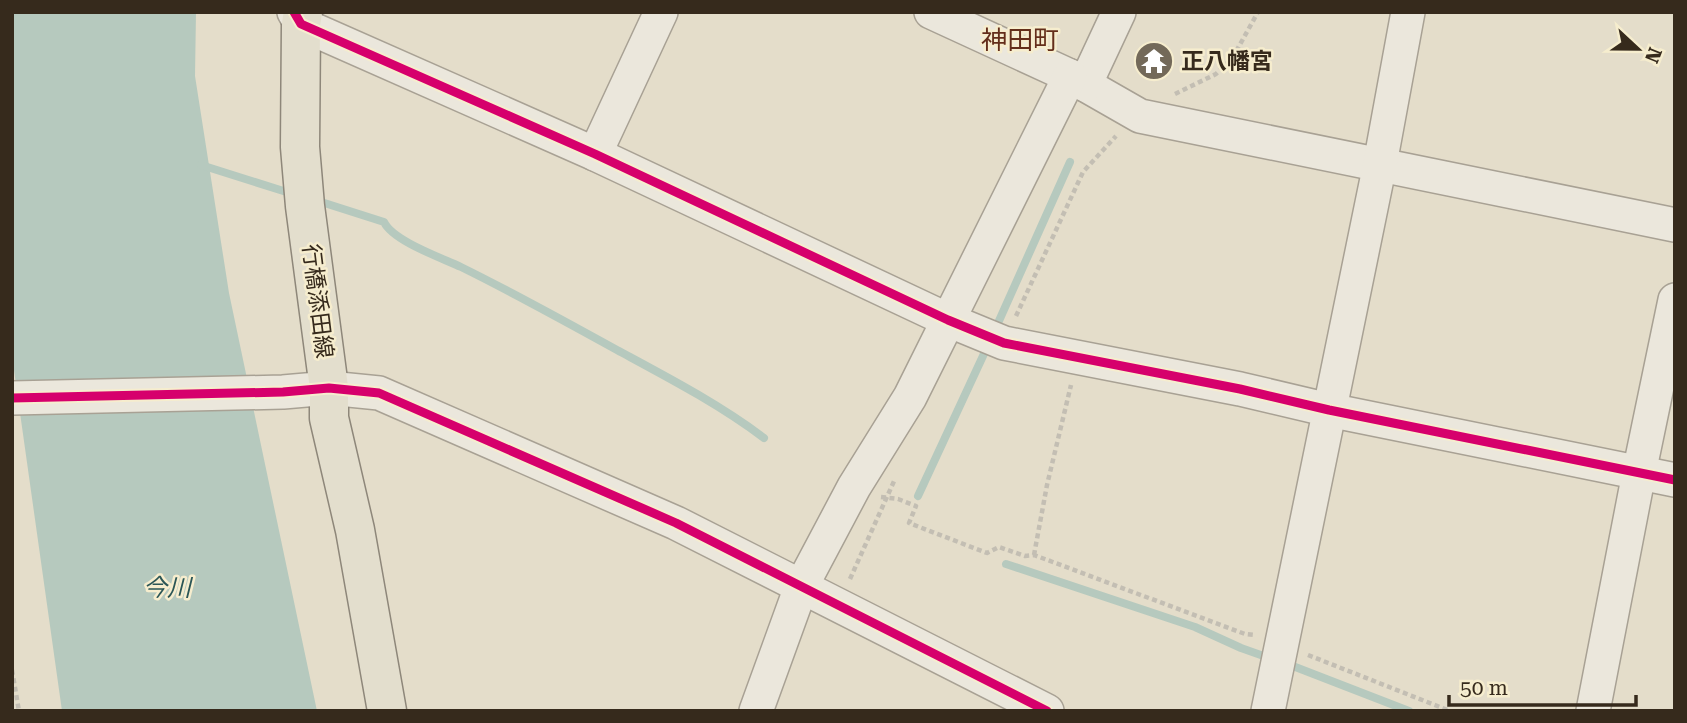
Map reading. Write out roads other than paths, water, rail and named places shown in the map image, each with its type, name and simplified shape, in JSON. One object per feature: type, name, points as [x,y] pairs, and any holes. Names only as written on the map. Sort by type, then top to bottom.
[{"type":"main road","name":"行橋添田線","points":[[299,16],[301,159],[329,388],[329,418],[355,530],[387,711]]},
{"type":"street","points":[[595,154],[661,12]]},
{"type":"street","points":[[756,711],[801,587],[855,487],[911,397],[948,320],[1078,81],[1090,74],[1119,12]]},
{"type":"street","points":[[1268,711],[1380,164],[1408,12]]},
{"type":"street","points":[[299,16],[948,320],[1004,343],[1240,389],[1329,410],[1675,480]]},
{"type":"street","points":[[950,16],[1140,116],[1675,225]]},
{"type":"street","points":[[1593,711],[1675,300]]},
{"type":"street","points":[[12,398],[283,392],[329,388],[379,393],[676,523],[1047,711]]},
{"type":"water","name":"今川","points":[[12,12],[196,12],[195,76],[229,293],[317,711],[62,711],[12,356]]},
{"type":"waterway","points":[[994,332],[1070,162]]},
{"type":"waterway","points":[[201,165],[293,194]]},
{"type":"waterway","points":[[315,200],[384,222],[407,242],[501,287],[655,370],[711,402],[764,438]]},
{"type":"waterway","points":[[918,496],[989,343]]},
{"type":"waterway","points":[[1006,564],[1195,627],[1272,659]]},
{"type":"waterway","points":[[1285,663],[1409,711]]},
{"type":"place","name":"正八幡宮","points":[[1154,61]]},
{"type":"district","name":"神田町","points":[[1020,40]]}]
